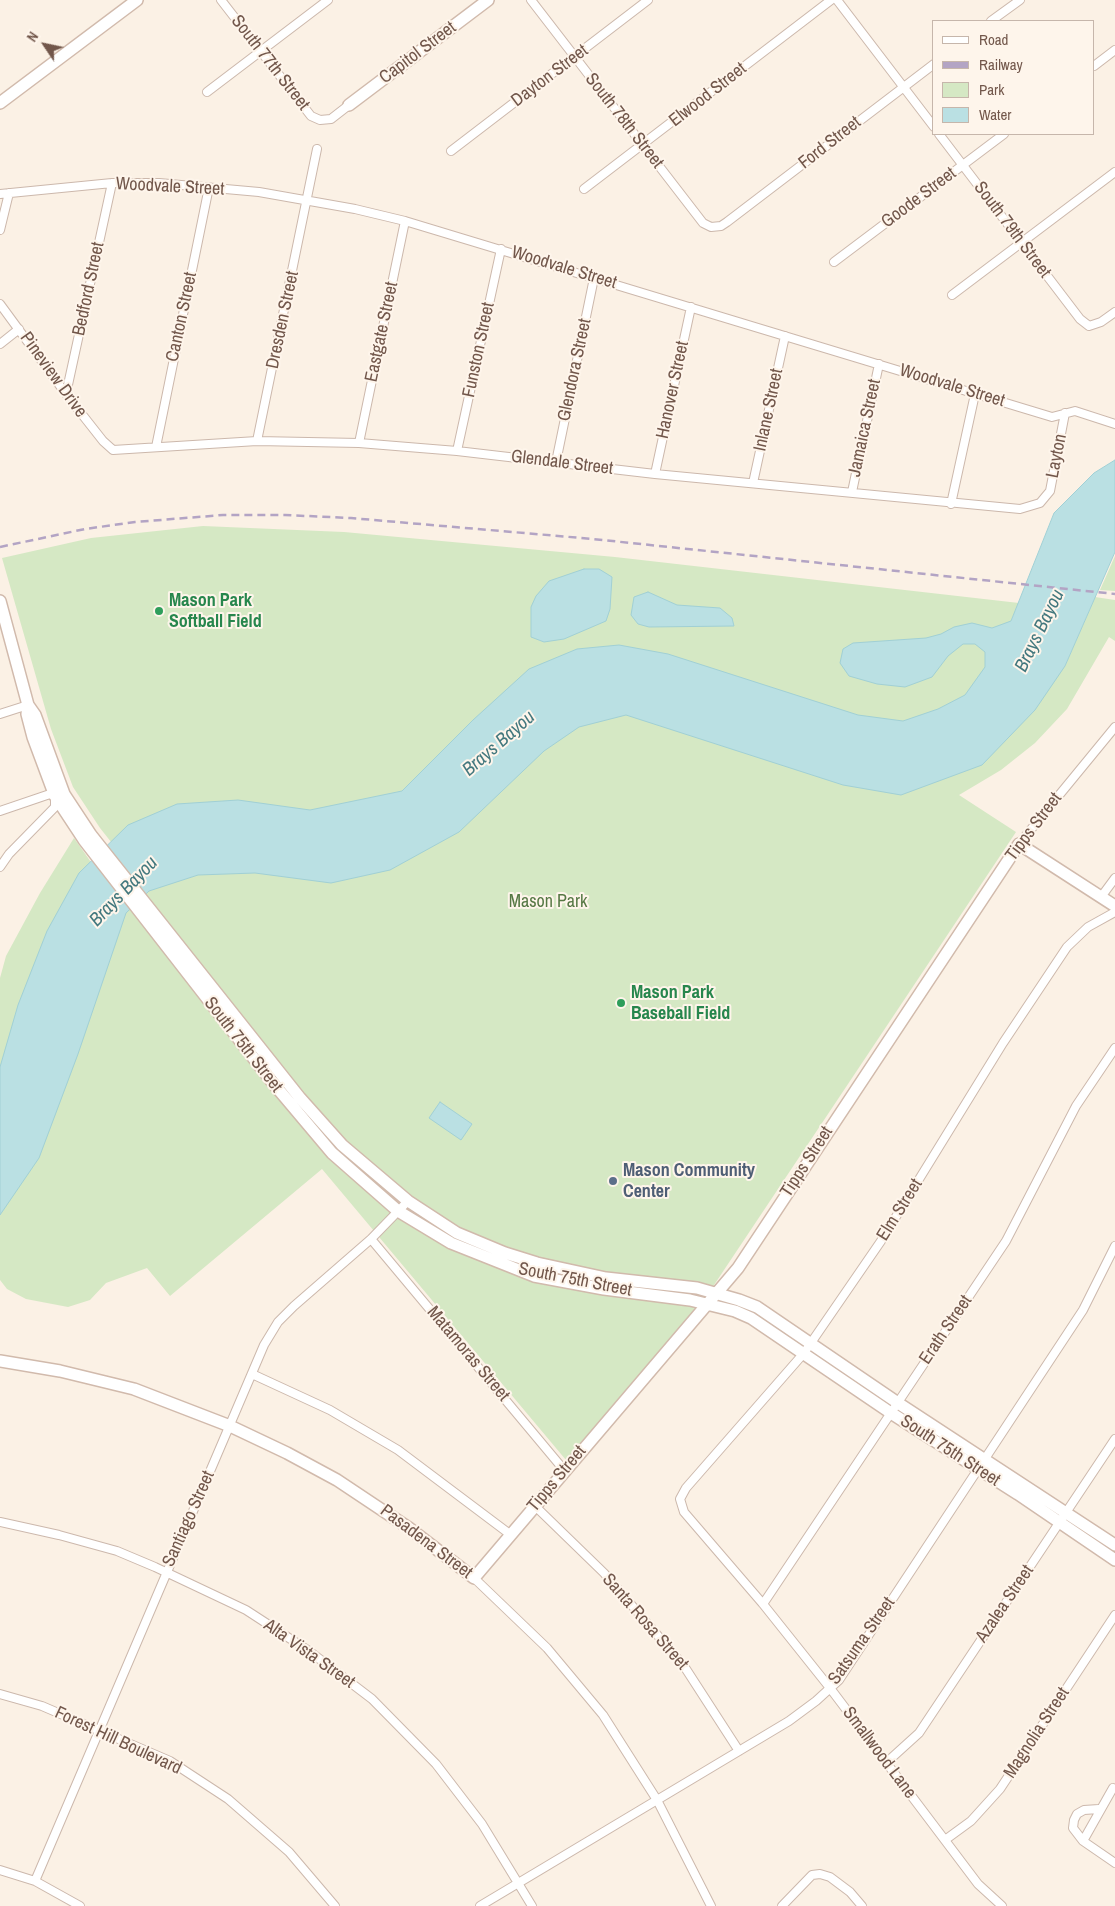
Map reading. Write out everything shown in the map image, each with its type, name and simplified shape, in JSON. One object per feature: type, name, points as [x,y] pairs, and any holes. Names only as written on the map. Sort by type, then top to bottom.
[{"type":"main road","points":[[0,103],[137,0]]},
{"type":"main road","name":"Capitol Street","points":[[348,105],[488,0]]},
{"type":"main road","name":"South 75th Street","points":[[0,601],[2,616],[28,705],[35,715],[64,794],[88,838]]},
{"type":"main road","name":"South 75th Street","points":[[28,705],[27,714],[33,737],[55,796],[150,918],[277,1088],[332,1154],[398,1211],[451,1243],[534,1276],[604,1289],[679,1298],[735,1311],[808,1348]]},
{"type":"main road","points":[[1019,844],[1115,906]]},
{"type":"main road","name":"Tipps Street","points":[[474,1578],[564,1470],[738,1268],[1019,844]]},
{"type":"main road","name":"South 75th Street","points":[[150,918],[250,1032],[300,1098],[342,1145],[408,1201],[457,1233],[505,1253],[537,1263],[606,1278],[697,1288],[757,1307],[808,1348],[894,1408],[1063,1517],[1115,1546]]},
{"type":"main road","points":[[534,1276],[537,1263]]},
{"type":"main road","name":"Pasadena Street","points":[[0,1360],[60,1371],[134,1389],[230,1426],[287,1453],[337,1480],[410,1528],[474,1578]]},
{"type":"main road","name":"South 75th Street","points":[[1063,1517],[1115,1560]]},
{"type":"street","name":"South 77th Street","points":[[221,0],[311,116],[320,120],[331,119],[348,105]]},
{"type":"street","points":[[207,92],[328,0]]},
{"type":"street","name":"South 78th Street","points":[[530,0],[703,223],[710,227],[721,226],[726,223]]},
{"type":"street","name":"Dayton Street","points":[[451,151],[648,0]]},
{"type":"street","name":"Elwood Street","points":[[584,190],[831,0]]},
{"type":"street","points":[[837,0],[932,124]]},
{"type":"street","points":[[992,20],[1020,0]]},
{"type":"street","points":[[1095,65],[1115,50]]},
{"type":"street","name":"Ford Street","points":[[726,223],[932,65]]},
{"type":"street","name":"South 79th Street","points":[[940,135],[1080,319],[1089,326],[1101,322],[1115,312]]},
{"type":"street","name":"Goode Street","points":[[834,262],[1003,135]]},
{"type":"street","name":"Dresden Street","points":[[257,441],[317,150]]},
{"type":"street","points":[[952,295],[1115,172]]},
{"type":"street","name":"Woodvale Street","points":[[0,194],[112,183],[159,183],[259,192],[308,200],[405,221],[1052,417],[1075,411],[1115,424]]},
{"type":"street","name":"Bedford Street","points":[[66,394],[112,183]]},
{"type":"street","name":"Canton Street","points":[[156,447],[209,187]]},
{"type":"street","points":[[0,230],[9,193]]},
{"type":"street","name":"Eastgate Street","points":[[359,443],[405,221]]},
{"type":"street","name":"Funston Street","points":[[456,451],[501,249]]},
{"type":"street","name":"Glendora Street","points":[[556,462],[594,278]]},
{"type":"street","name":"Pineview Drive","points":[[0,304],[66,394],[107,445]]},
{"type":"street","name":"Hanover Street","points":[[655,474],[691,307]]},
{"type":"street","points":[[0,344],[19,329]]},
{"type":"street","name":"Inlane Street","points":[[753,483],[785,336]]},
{"type":"street","name":"Jamaica Street","points":[[852,492],[879,364]]},
{"type":"street","points":[[951,504],[975,394]]},
{"type":"street","name":"Layton","points":[[1018,509],[1040,503],[1050,492],[1065,413]]},
{"type":"street","name":"Glendale Street","points":[[107,445],[113,450],[257,441],[359,443],[456,451],[655,474],[1018,509]]},
{"type":"street","points":[[0,714],[28,705]]},
{"type":"street","name":"Tipps Street","points":[[1019,844],[1115,727]]},
{"type":"street","points":[[0,810],[50,794],[55,796],[55,807],[0,867]]},
{"type":"street","points":[[1101,897],[1115,878]]},
{"type":"street","name":"Elm Street","points":[[682,1506],[680,1499],[686,1488],[808,1348],[881,1241],[1003,1043],[1067,947],[1088,927],[1115,912]]},
{"type":"street","name":"Erath Street","points":[[763,1604],[1006,1241],[1076,1106],[1115,1048]]},
{"type":"street","name":"Santiago Street","points":[[35,1881],[264,1345],[278,1322],[371,1239],[408,1201]]},
{"type":"street","name":"Matamoras Street","points":[[371,1239],[564,1470]]},
{"type":"street","name":"Satsuma Street","points":[[480,1906],[789,1721],[839,1680],[1083,1310],[1115,1246]]},
{"type":"street","points":[[252,1374],[330,1410],[398,1450],[511,1535]]},
{"type":"street","name":"Azalea Street","points":[[887,1762],[919,1733],[1115,1439]]},
{"type":"street","name":"Santa Rosa Street","points":[[535,1506],[604,1573],[684,1666],[739,1751]]},
{"type":"street","name":"Smallwood Lane","points":[[682,1506],[684,1512],[763,1604],[830,1688],[978,1884],[1002,1906]]},
{"type":"street","name":"Alta Vista Street","points":[[0,1522],[59,1535],[117,1551],[246,1610],[309,1650],[372,1699],[436,1764],[482,1824],[532,1906]]},
{"type":"street","name":"Pasadena Street","points":[[474,1578],[547,1648],[603,1715],[657,1800],[711,1906]]},
{"type":"street","name":"Magnolia Street","points":[[945,1840],[971,1821],[1000,1789],[1115,1614]]},
{"type":"street","name":"Forest Hill Boulevard","points":[[0,1694],[42,1706],[100,1729],[170,1761],[228,1799],[289,1852],[335,1906]]},
{"type":"street","points":[[1083,1841],[1099,1816],[1100,1809],[1113,1788]]},
{"type":"street","points":[[1100,1809],[1084,1810],[1078,1814],[1074,1820],[1074,1828],[1083,1841],[1115,1863]]},
{"type":"street","points":[[0,1870],[35,1881],[80,1906]]},
{"type":"street","points":[[782,1906],[812,1875],[820,1874],[830,1877],[850,1892],[862,1906]]},
{"type":"green space","name":"Mason Park","points":[[203,526],[344,532],[615,557],[1019,603],[998,650],[1065,666],[1095,597],[1115,600],[1115,641],[1109,637],[1067,709],[1035,743],[1001,770],[959,795],[1016,832],[704,1300],[566,1460],[322,1169],[170,1296],[147,1268],[106,1283],[90,1300],[68,1307],[26,1299],[7,1289],[0,1280],[0,978],[6,956],[40,893],[74,838],[126,912],[149,890],[100,828],[73,787],[51,729],[2,558],[91,538]]},
{"type":"green space","points":[[1115,556],[1115,591],[1100,590]]},
{"type":"water","name":"Brays Bayou","points":[[1115,460],[1115,552],[1065,666],[1035,710],[982,765],[901,795],[843,785],[626,715],[579,727],[544,751],[459,832],[390,870],[331,883],[255,873],[198,875],[149,891],[126,913],[78,1054],[39,1158],[0,1215],[0,1067],[18,1005],[47,931],[79,873],[128,825],[177,804],[238,800],[310,810],[402,791],[473,720],[529,669],[577,649],[619,645],[668,654],[858,715],[903,721],[938,709],[965,695],[985,667],[985,652],[975,644],[963,644],[948,656],[932,677],[905,687],[877,684],[849,676],[840,663],[843,649],[853,643],[926,638],[941,634],[954,627],[972,623],[992,628],[1011,621],[1054,513],[1094,473]]},
{"type":"water","points":[[584,569],[599,569],[612,577],[610,609],[606,621],[564,639],[544,642],[531,637],[531,607],[536,596],[549,581]]},
{"type":"water","points":[[648,592],[677,605],[720,608],[732,618],[734,626],[649,627],[638,624],[631,615],[634,597]]},
{"type":"water","points":[[440,1102],[472,1124],[461,1140],[429,1118]]},
{"type":"railway","points":[[0,547],[85,529],[135,522],[223,515],[285,515],[351,518],[593,539],[1115,594]]},
{"type":"place","name":"Mason Park Softball Field","points":[[159,611]]},
{"type":"place","name":"Mason Park Baseball Field","points":[[621,1003]]},
{"type":"place","name":"Mason Community Center","points":[[613,1181]]}]
